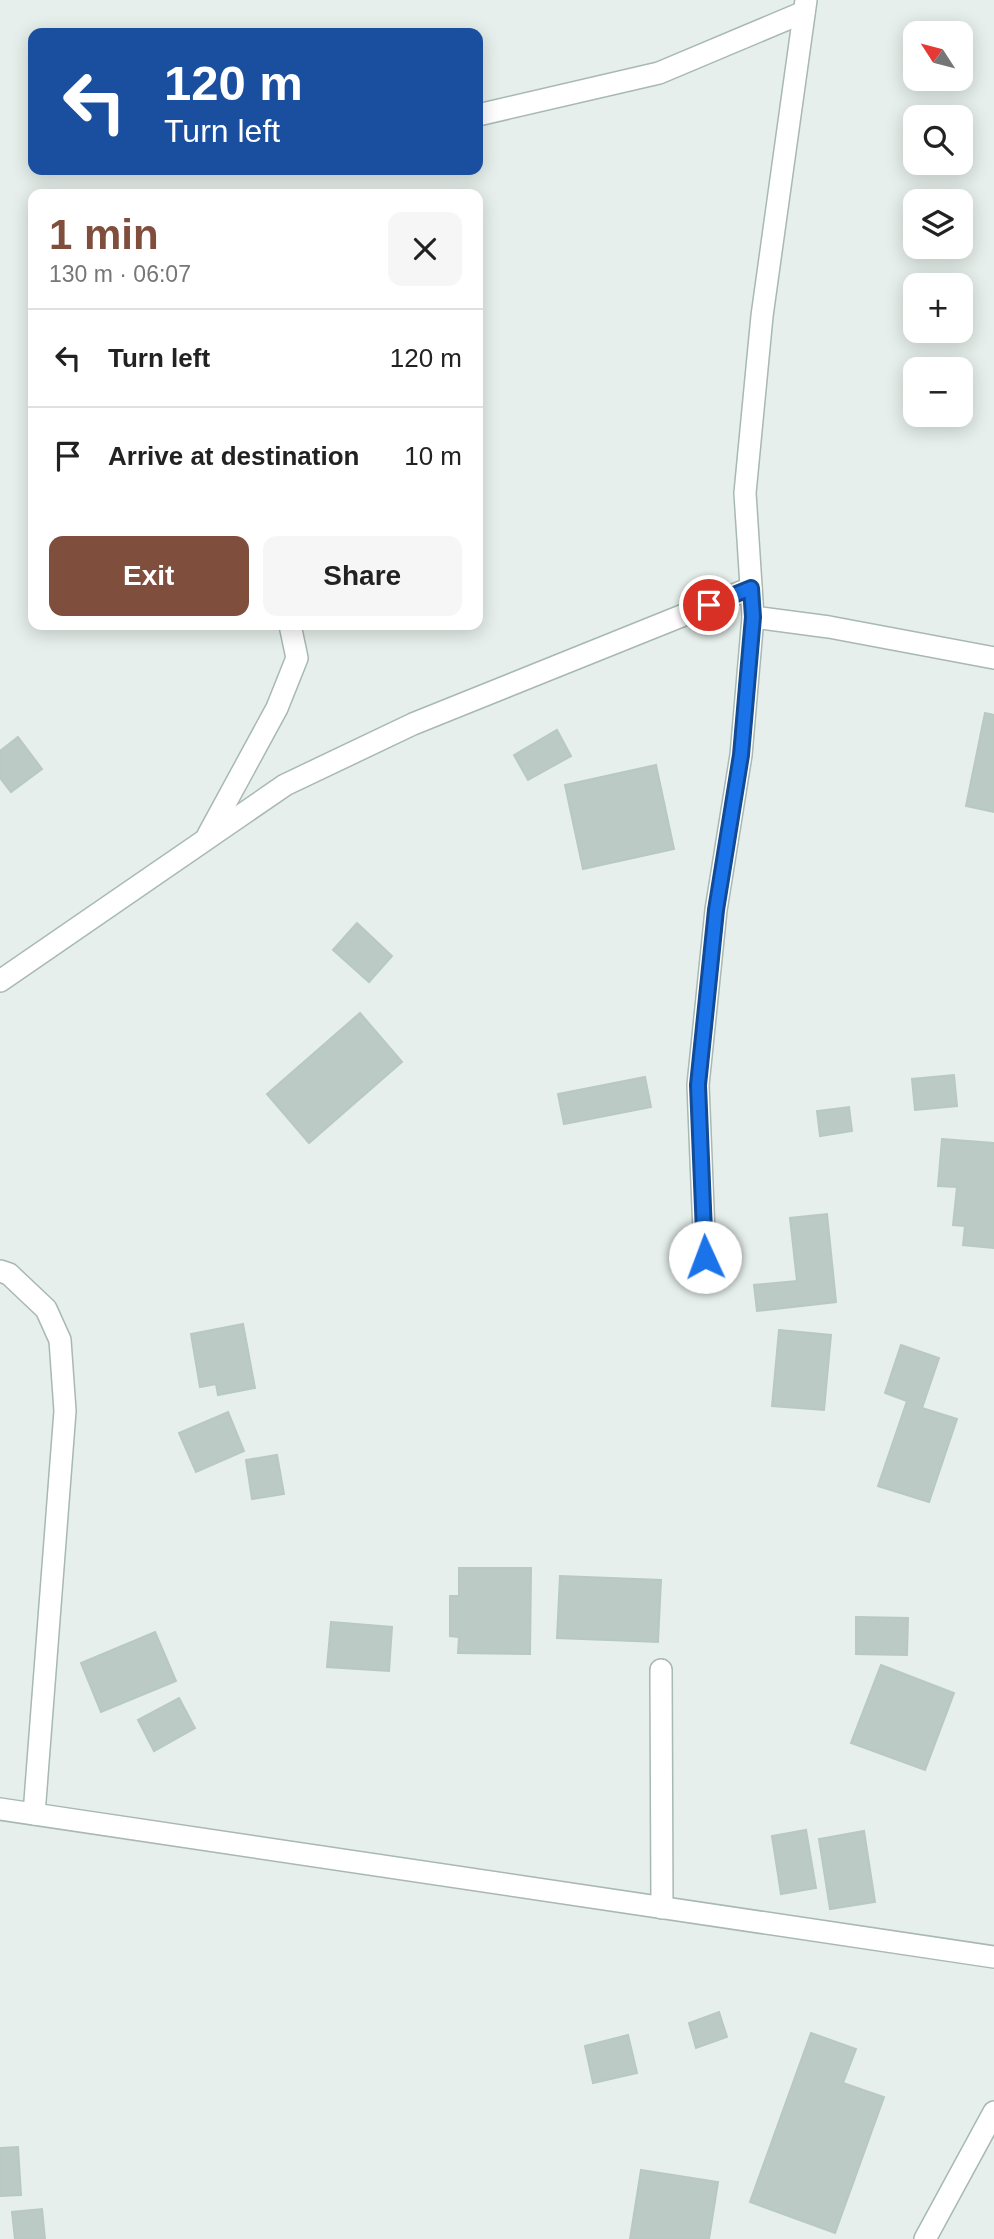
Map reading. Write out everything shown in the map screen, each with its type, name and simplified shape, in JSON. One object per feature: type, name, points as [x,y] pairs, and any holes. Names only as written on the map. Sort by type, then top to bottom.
[{"type":"street","points":[[483,114],[659,73],[805,6]]},
{"type":"street","points":[[705,1257],[698,1085],[716,910],[741,755],[753,617],[746,480],[762,316],[805,6]]},
{"type":"street","points":[[0,981],[285,785],[414,724],[751,588]]},
{"type":"street","points":[[753,617],[829,627],[994,658]]},
{"type":"street","points":[[205,840],[277,708],[297,658],[291,630]]},
{"type":"street","points":[[0,1271],[9,1274],[46,1309],[60,1340],[65,1411],[34,1814]]},
{"type":"street","points":[[661,1670],[662,1908]]},
{"type":"street","points":[[0,1809],[994,1957]]},
{"type":"street","points":[[925,2239],[994,2112]]},
{"type":"building","points":[[985,713],[994,715],[994,812],[966,806]]},
{"type":"building","points":[[557,730],[571,756],[528,780],[514,755]]},
{"type":"building","points":[[18,737],[42,769],[11,792],[0,778],[0,751]]},
{"type":"building","points":[[656,765],[674,849],[583,869],[565,785]]},
{"type":"building","points":[[357,923],[392,956],[369,982],[333,950]]},
{"type":"building","points":[[360,1013],[402,1062],[309,1143],[267,1094]]},
{"type":"building","points":[[954,1075],[957,1106],[915,1110],[912,1079]]},
{"type":"building","points":[[645,1077],[651,1107],[564,1124],[558,1094]]},
{"type":"building","points":[[849,1107],[852,1131],[820,1136],[817,1111]]},
{"type":"building","points":[[942,1139],[994,1143],[994,1248],[963,1245],[965,1226],[953,1225],[957,1187],[938,1186]]},
{"type":"building","points":[[827,1214],[836,1302],[757,1311],[754,1285],[797,1281],[790,1218]]},
{"type":"building","points":[[243,1324],[255,1388],[218,1395],[216,1384],[200,1387],[191,1334]]},
{"type":"building","points":[[779,1330],[831,1335],[824,1410],[772,1406]]},
{"type":"building","points":[[901,1345],[939,1358],[922,1408],[957,1419],[929,1502],[878,1486],[907,1401],[885,1393]]},
{"type":"building","points":[[228,1412],[244,1451],[196,1472],[179,1433]]},
{"type":"building","points":[[277,1455],[284,1494],[252,1499],[246,1460]]},
{"type":"building","points":[[459,1568],[531,1568],[530,1654],[458,1653],[459,1637],[450,1636],[450,1596],[459,1596]]},
{"type":"building","points":[[560,1576],[661,1580],[658,1642],[557,1638]]},
{"type":"building","points":[[856,1617],[908,1618],[907,1655],[856,1654]]},
{"type":"building","points":[[331,1622],[392,1627],[389,1671],[327,1667]]},
{"type":"building","points":[[155,1632],[176,1681],[101,1712],[81,1663]]},
{"type":"building","points":[[881,1665],[954,1693],[925,1770],[851,1743]]},
{"type":"building","points":[[179,1698],[195,1728],[154,1751],[138,1720]]},
{"type":"building","points":[[806,1830],[816,1888],[781,1894],[772,1836]]},
{"type":"building","points":[[864,1831],[875,1902],[830,1909],[819,1839]]},
{"type":"building","points":[[719,2012],[727,2037],[696,2048],[689,2023]]},
{"type":"building","points":[[811,2033],[856,2049],[843,2083],[884,2097],[835,2233],[750,2202]]},
{"type":"building","points":[[628,2035],[637,2073],[593,2083],[585,2046]]},
{"type":"building","points":[[18,2147],[21,2195],[0,2196],[0,2148]]},
{"type":"building","points":[[641,2170],[718,2182],[709,2239],[630,2239]]},
{"type":"building","points":[[42,2209],[45,2239],[15,2239],[12,2212]]},
{"type":"route","points":[[705,1257],[698,1085],[716,910],[741,755],[753,617],[751,588],[709,605]]}]
